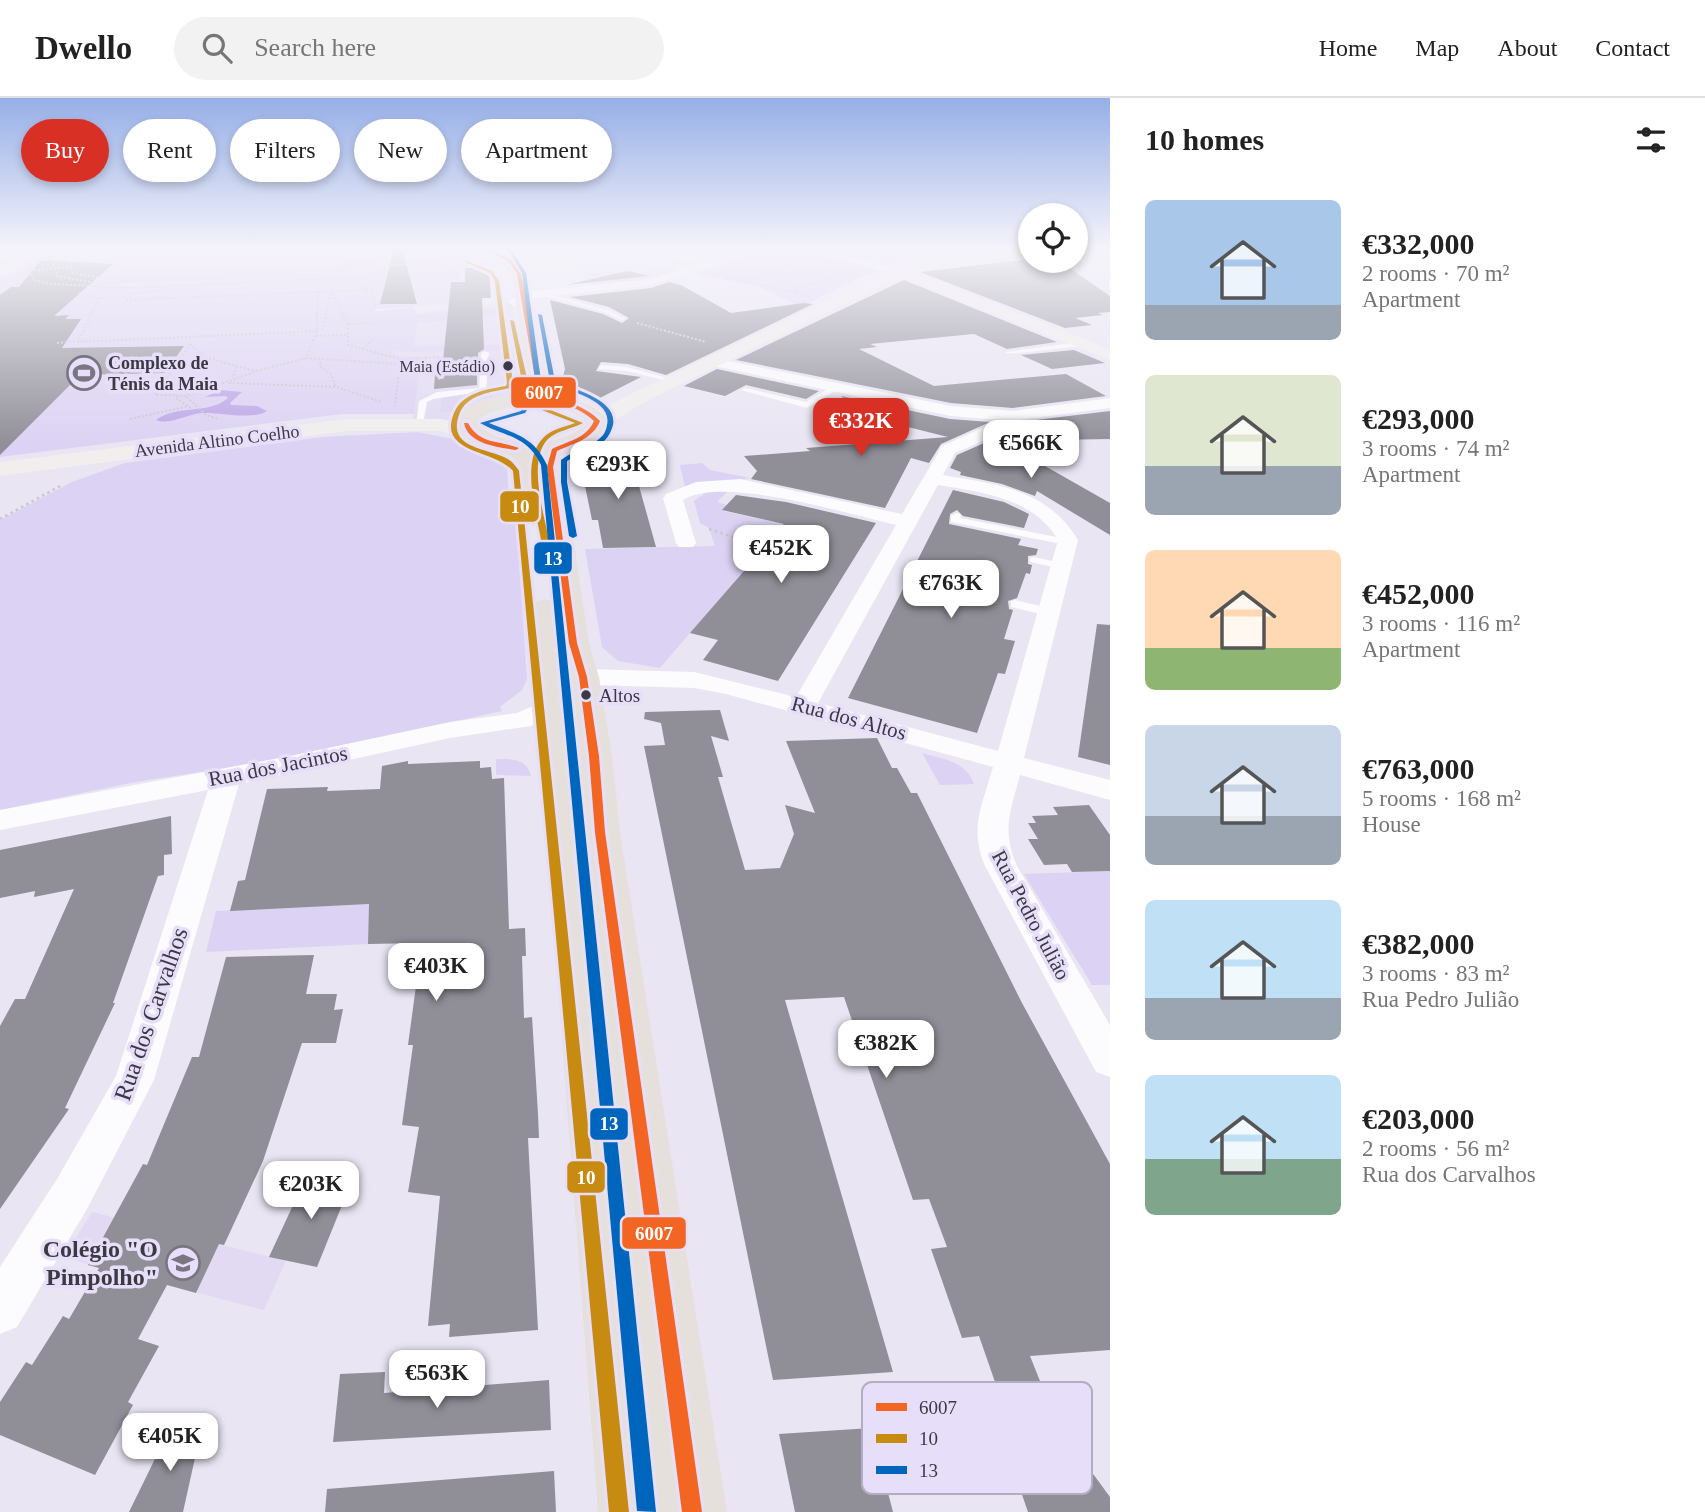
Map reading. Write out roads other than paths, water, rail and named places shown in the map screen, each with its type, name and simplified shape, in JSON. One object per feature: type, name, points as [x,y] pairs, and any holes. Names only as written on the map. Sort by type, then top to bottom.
[{"type":"main road","points":[[516,400],[524,386],[519,314]]},
{"type":"main road","points":[[521,314],[538,386],[552,400]]},
{"type":"main road","points":[[597,421],[675,381],[713,354],[803,314]]},
{"type":"main road","points":[[1006,314],[1110,355]]},
{"type":"main road","points":[[577,406],[593,415],[597,421],[596,428],[589,435],[561,446],[516,448],[485,442],[472,424],[491,405],[516,400],[552,400],[577,406],[627,404]]},
{"type":"main road","name":"Avenida Altino Coelho","points":[[0,469],[333,426],[427,424],[456,427],[472,424]]},
{"type":"main road","points":[[561,446],[551,455],[550,467],[575,653],[569,692],[594,756],[600,832],[692,1512]]},
{"type":"main road","points":[[516,448],[525,455],[530,468],[569,692],[633,1512]]},
{"type":"street","points":[[713,354],[837,387],[951,411],[1013,416],[1110,403]]},
{"type":"street","points":[[804,705],[948,450],[1004,425],[1013,416]]},
{"type":"street","points":[[932,478],[993,490],[1033,505],[1060,526],[1067,542]]},
{"type":"street","points":[[686,543],[673,498],[689,490],[715,485],[740,485],[907,521]]},
{"type":"street","name":"Rua Pedro Julião","points":[[1067,542],[991,828],[993,847],[1001,866],[1110,1060]]},
{"type":"street","name":"Rua dos Altos","points":[[569,692],[694,680],[804,705],[1110,790]]},
{"type":"street","name":"Rua dos Jacintos","points":[[0,820],[227,777],[450,730],[522,720],[569,692]]},
{"type":"street","name":"Rua dos Carvalhos","points":[[0,1310],[79,1182],[134,1080],[227,777]]},
{"type":"lane","points":[[612,314],[623,319]]},
{"type":"lane","points":[[1009,352],[1080,344]]},
{"type":"lane","points":[[427,424],[423,401],[428,397],[472,393],[483,389],[485,353]]},
{"type":"lane","points":[[601,367],[627,369],[675,381]]},
{"type":"lane","points":[[745,390],[807,405],[837,387]]},
{"type":"lane","points":[[956,516],[955,520],[997,526],[1067,542]]},
{"type":"lane","points":[[1034,560],[1062,566]]},
{"type":"lane","points":[[1015,604],[1049,612]]},
{"type":"place","name":"Maia (Estádio)","points":[[508,366]]},
{"type":"place","name":"Complexo de Ténis da Maia","points":[[84,373]]},
{"type":"place","name":"Altos","points":[[586,695]]},
{"type":"place","name":"Colégio \"O Pimpolho\"","points":[[183,1263]]}]
